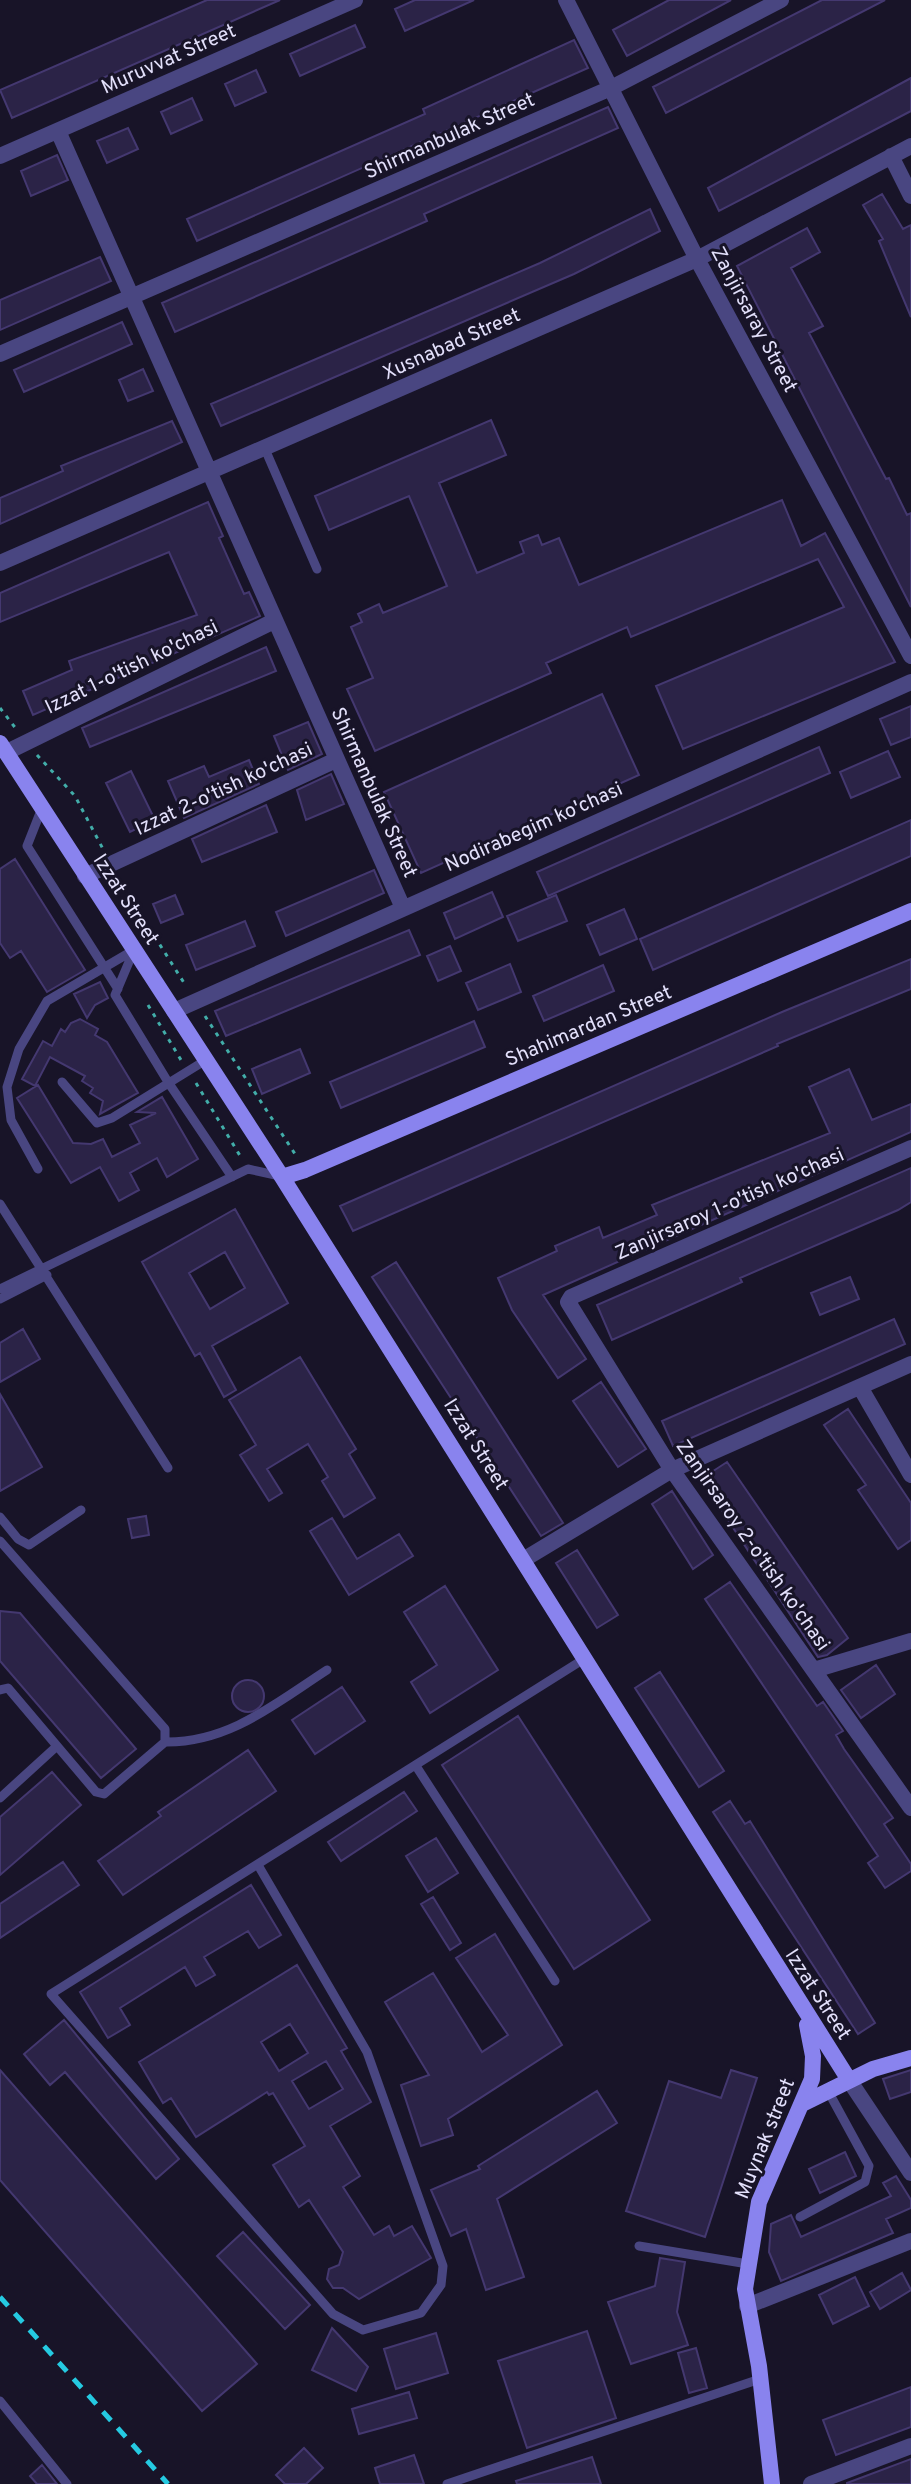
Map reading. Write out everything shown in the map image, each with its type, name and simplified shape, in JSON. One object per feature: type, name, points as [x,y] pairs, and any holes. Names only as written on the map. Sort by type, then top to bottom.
[{"type":"street","name":"Muruvvat Street","points":[[0,156],[355,0]]},
{"type":"street","name":"Zanjirsaray Street","points":[[566,0],[697,259],[911,656]]},
{"type":"street","name":"Shirmanbulak Street","points":[[0,354],[611,88],[781,0]]},
{"type":"street","name":"Shirmanbulak Street","points":[[58,131],[403,908]]},
{"type":"street","name":"Xusnabad Street","points":[[0,563],[697,259],[911,146]]},
{"type":"street","points":[[891,156],[911,196]]},
{"type":"street","name":"Izzat 1-o'tish ko'chasi","points":[[4,747],[25,742],[274,621]]},
{"type":"street","name":"Nodirabegim ko'chasi","points":[[174,1011],[911,682]]},
{"type":"street","name":"Izzat Street","points":[[4,747],[282,1177],[797,2001],[911,2173]]},
{"type":"street","name":"Izzat 2-o'tish ko'chasi","points":[[85,876],[336,760]]},
{"type":"street","name":"Shahimardan Street","points":[[282,1177],[305,1170],[911,911]]},
{"type":"street","name":"Zanjirsaroy 1-o'tish ko'chasi","points":[[568,1302],[571,1297],[911,1148]]},
{"type":"street","name":"Zanjirsaroy 2-o'tish ko'chasi","points":[[568,1302],[672,1470],[911,1808]]},
{"type":"street","points":[[523,1560],[672,1470],[911,1364]]},
{"type":"street","points":[[860,1387],[911,1475]]},
{"type":"street","points":[[814,1670],[911,1641]]},
{"type":"street","name":"Muynak street","points":[[772,2484],[760,2379],[747,2306],[748,2264],[768,2177],[804,2103],[812,2079],[813,2056],[797,2001]]},
{"type":"street","points":[[804,2103],[849,2080],[911,2058]]},
{"type":"street","points":[[747,2306],[911,2241]]},
{"type":"street","points":[[811,2484],[911,2446]]},
{"type":"lane","points":[[265,449],[317,569]]},
{"type":"lane","points":[[42,808],[27,846],[118,989]]},
{"type":"lane","points":[[38,1169],[11,1120],[7,1087],[19,1049],[47,1001],[134,950]]},
{"type":"lane","points":[[134,950],[115,995],[168,1082],[232,1177]]},
{"type":"lane","points":[[62,1082],[97,1123],[112,1118],[206,1060]]},
{"type":"lane","points":[[0,1299],[45,1272],[248,1169],[282,1177]]},
{"type":"lane","points":[[0,1204],[168,1468]]},
{"type":"lane","points":[[0,1289],[45,1272]]},
{"type":"lane","points":[[0,1517],[18,1539],[29,1545],[81,1510]]},
{"type":"lane","points":[[0,1541],[165,1729],[165,1742]]},
{"type":"lane","points":[[0,1560],[9,1552]]},
{"type":"lane","points":[[258,1865],[367,2052],[423,2204],[443,2266],[441,2285],[421,2313],[363,2330],[333,2314],[51,1994],[584,1659]]},
{"type":"lane","points":[[0,1690],[8,1688],[96,1792],[104,1794],[165,1742],[193,1742],[236,1729],[327,1670]]},
{"type":"lane","points":[[0,1798],[57,1746]]},
{"type":"lane","points":[[416,1766],[555,1981]]},
{"type":"lane","points":[[800,2217],[865,2182],[870,2174],[869,2166],[828,2091]]},
{"type":"lane","points":[[639,2246],[748,2264]]},
{"type":"lane","points":[[447,2484],[760,2379]]},
{"type":"lane","points":[[0,2401],[67,2484]]},
{"type":"path","points":[[0,708],[25,742],[75,796],[99,837],[110,865],[305,1170]]},
{"type":"building","points":[[207,0],[280,0],[12,118],[0,90]]},
{"type":"building","points":[[415,0],[474,0],[405,31],[395,9]]},
{"type":"building","points":[[669,0],[731,0],[627,56],[613,30]]},
{"type":"building","points":[[822,0],[885,0],[666,113],[653,87]]},
{"type":"building","points":[[355,25],[365,47],[300,76],[290,54]]},
{"type":"building","points":[[574,40],[588,68],[197,241],[187,219],[425,114],[423,109]]},
{"type":"building","points":[[256,70],[266,92],[235,106],[225,84]]},
{"type":"building","points":[[911,78],[911,111],[719,211],[708,188]]},
{"type":"building","points":[[192,98],[202,120],[171,134],[161,112]]},
{"type":"building","points":[[608,107],[618,128],[424,214],[427,221],[175,332],[162,303]]},
{"type":"building","points":[[128,128],[138,149],[107,163],[97,141]]},
{"type":"building","points":[[57,155],[68,180],[31,196],[21,171]]},
{"type":"building","points":[[882,194],[903,229],[911,225],[911,317],[879,241],[883,239],[863,205]]},
{"type":"building","points":[[650,209],[660,231],[574,274],[221,426],[211,404],[540,263]]},
{"type":"building","points":[[807,228],[820,252],[791,268],[823,326],[809,333],[886,479],[889,478],[907,515],[911,513],[911,607],[737,266]]},
{"type":"building","points":[[100,257],[111,281],[0,330],[0,300]]},
{"type":"building","points":[[122,322],[132,344],[24,392],[14,370]]},
{"type":"building","points":[[143,369],[153,391],[128,401],[119,380]]},
{"type":"building","points":[[491,420],[506,455],[439,483],[477,573],[524,553],[520,542],[538,535],[542,545],[559,538],[579,585],[782,500],[801,546],[825,533],[895,662],[683,749],[656,686],[844,607],[818,559],[631,637],[627,627],[546,663],[551,673],[375,751],[347,689],[373,678],[351,627],[362,622],[358,614],[379,604],[383,613],[447,586],[409,496],[329,530],[315,496]]},
{"type":"building","points":[[172,421],[182,442],[0,524],[0,498],[63,471],[61,466]]},
{"type":"building","points":[[208,502],[223,536],[219,538],[244,594],[249,592],[260,616],[33,715],[23,691],[72,670],[69,661],[197,615],[169,552],[0,622],[0,593]]},
{"type":"building","points":[[266,647],[276,671],[90,747],[82,728]]},
{"type":"building","points":[[602,694],[639,775],[421,873],[384,792]]},
{"type":"building","points":[[911,706],[911,737],[891,745],[880,719]]},
{"type":"building","points":[[308,722],[322,754],[288,770],[274,736]]},
{"type":"building","points":[[819,747],[830,773],[548,896],[537,872]]},
{"type":"building","points":[[888,751],[900,777],[851,798],[840,772]]},
{"type":"building","points":[[249,760],[259,784],[184,818],[168,781],[204,766],[209,777]]},
{"type":"building","points":[[131,771],[155,820],[130,832],[106,783]]},
{"type":"building","points":[[331,774],[344,804],[306,820],[297,790]]},
{"type":"building","points":[[266,805],[277,832],[202,862],[192,839]]},
{"type":"building","points":[[911,820],[911,856],[653,970],[640,939]]},
{"type":"building","points":[[15,859],[85,970],[47,992],[21,951],[10,958],[0,943],[0,869]]},
{"type":"building","points":[[374,870],[384,893],[286,936],[276,912]]},
{"type":"building","points":[[492,892],[503,917],[455,939],[444,913]]},
{"type":"building","points":[[175,895],[183,914],[161,923],[153,904]]},
{"type":"building","points":[[556,895],[567,921],[518,941],[507,916]]},
{"type":"building","points":[[624,909],[637,939],[600,955],[587,925]]},
{"type":"building","points":[[245,921],[255,946],[196,970],[186,945]]},
{"type":"building","points":[[409,930],[420,955],[226,1036],[215,1011]]},
{"type":"building","points":[[450,946],[461,971],[438,981],[427,956]]},
{"type":"building","points":[[911,959],[911,989],[777,1044],[353,1231],[340,1206],[782,1012]]},
{"type":"building","points":[[510,964],[521,992],[478,1010],[466,983]]},
{"type":"building","points":[[603,965],[614,991],[544,1021],[533,996]]},
{"type":"building","points":[[100,982],[108,998],[95,1005],[87,1018],[74,994]]},
{"type":"building","points":[[80,1019],[98,1029],[95,1035],[107,1042],[138,1093],[100,1114],[103,1101],[90,1093],[93,1088],[82,1081],[85,1076],[50,1057],[35,1086],[22,1079],[43,1041],[52,1046],[61,1029],[65,1032],[71,1023]]},
{"type":"building","points":[[474,1021],[485,1047],[341,1108],[330,1082]]},
{"type":"building","points":[[300,1049],[310,1073],[262,1094],[252,1069]]},
{"type":"building","points":[[849,1069],[872,1120],[911,1104],[911,1132],[543,1295],[586,1359],[558,1378],[512,1310],[498,1278],[557,1251],[555,1246],[599,1227],[603,1238],[657,1215],[652,1205],[830,1133],[809,1087]]},
{"type":"building","points":[[38,1085],[73,1143],[91,1144],[103,1139],[112,1157],[140,1143],[130,1125],[156,1113],[137,1112],[162,1097],[198,1159],[167,1177],[157,1158],[130,1173],[139,1190],[119,1201],[100,1167],[71,1183],[17,1098]]},
{"type":"building","points":[[911,1168],[911,1202],[898,1210],[740,1278],[742,1282],[612,1340],[597,1305]]},
{"type":"building","points":[[235,1209],[288,1303],[212,1346],[236,1390],[224,1397],[200,1353],[195,1356],[142,1262]],"holes":[[[225,1252],[245,1288],[210,1309],[189,1273]]]},
{"type":"building","points":[[396,1262],[563,1523],[541,1536],[372,1277]]},
{"type":"building","points":[[850,1277],[859,1299],[820,1315],[811,1293]]},
{"type":"building","points":[[894,1319],[905,1344],[673,1446],[662,1421]]},
{"type":"building","points":[[23,1329],[40,1359],[0,1382],[0,1343]]},
{"type":"building","points":[[300,1357],[356,1449],[349,1454],[375,1498],[344,1517],[322,1481],[328,1477],[308,1444],[267,1469],[282,1493],[269,1501],[240,1455],[256,1445],[229,1400]]},
{"type":"building","points":[[601,1382],[646,1449],[618,1467],[573,1401]]},
{"type":"building","points":[[0,1394],[42,1467],[0,1491]]},
{"type":"building","points":[[848,1409],[911,1503],[911,1540],[898,1549],[858,1490],[866,1485],[824,1425]]},
{"type":"building","points":[[727,1462],[848,1638],[827,1655],[818,1657],[701,1479]]},
{"type":"building","points":[[672,1491],[713,1555],[693,1569],[652,1504]]},
{"type":"building","points":[[146,1516],[149,1535],[132,1538],[128,1519]]},
{"type":"building","points":[[332,1518],[357,1559],[399,1534],[413,1556],[349,1595],[310,1531]]},
{"type":"building","points":[[577,1550],[618,1615],[597,1628],[556,1563]]},
{"type":"building","points":[[730,1582],[817,1706],[823,1702],[843,1731],[836,1735],[844,1749],[893,1818],[884,1824],[911,1864],[911,1871],[885,1888],[868,1863],[878,1856],[705,1599]]},
{"type":"building","points":[[445,1586],[498,1670],[430,1713],[411,1682],[437,1665],[404,1612]]},
{"type":"building","points":[[0,1611],[20,1613],[136,1749],[101,1778],[0,1661]]},
{"type":"building","points":[[876,1665],[895,1694],[861,1718],[841,1690]]},
{"type":"building","points":[[660,1672],[724,1771],[699,1787],[635,1688]]},
{"type":"building","points":[[248,1680],[259,1685],[264,1696],[259,1707],[248,1712],[237,1707],[232,1696],[237,1685]]},
{"type":"building","points":[[342,1687],[365,1721],[315,1754],[292,1720]]},
{"type":"building","points":[[518,1716],[650,1920],[574,1969],[442,1765]]},
{"type":"building","points":[[248,1750],[276,1791],[123,1895],[98,1861],[161,1816],[158,1812]]},
{"type":"building","points":[[52,1772],[81,1805],[0,1875],[0,1817]]},
{"type":"building","points":[[404,1792],[417,1811],[341,1861],[328,1842]]},
{"type":"building","points":[[730,1801],[745,1824],[750,1821],[875,2023],[858,2034],[713,1812]]},
{"type":"building","points":[[436,1838],[458,1873],[428,1892],[406,1856]]},
{"type":"building","points":[[63,1862],[79,1885],[0,1938],[0,1904]]},
{"type":"building","points":[[251,1885],[281,1935],[259,1948],[248,1931],[204,1957],[215,1975],[196,1986],[185,1967],[120,2008],[130,2025],[108,2038],[80,1992]]},
{"type":"building","points":[[433,1897],[461,1943],[450,1950],[421,1904]]},
{"type":"building","points":[[495,1934],[562,2045],[448,2119],[453,2135],[421,2146],[401,2085],[429,2075],[385,2002],[433,1973],[482,2052],[508,2035],[456,1958]]},
{"type":"building","points":[[297,1965],[347,2048],[341,2051],[371,2102],[330,2126],[360,2176],[343,2187],[374,2235],[389,2226],[394,2236],[412,2226],[431,2258],[359,2299],[343,2288],[333,2288],[327,2279],[329,2269],[339,2265],[343,2252],[309,2200],[299,2207],[273,2165],[305,2146],[273,2093],[269,2095],[267,2092],[196,2137],[171,2098],[163,2103],[139,2062]],"holes":[[[290,2024],[308,2053],[279,2071],[261,2042]],[[326,2061],[343,2089],[309,2109],[292,2081]]]},
{"type":"building","points":[[64,2020],[179,2159],[156,2179],[65,2072],[50,2085],[24,2054]]},
{"type":"building","points":[[0,2070],[257,2364],[202,2411],[0,2180]]},
{"type":"building","points":[[731,2070],[757,2078],[705,2237],[626,2211],[669,2081],[721,2098]]},
{"type":"building","points":[[911,2070],[911,2092],[890,2099],[883,2079]]},
{"type":"building","points":[[597,2091],[617,2123],[497,2199],[524,2277],[486,2290],[466,2229],[451,2236],[431,2190],[480,2169],[478,2166]]},
{"type":"building","points":[[845,2152],[856,2176],[820,2193],[809,2169]]},
{"type":"building","points":[[896,2176],[911,2200],[911,2208],[886,2219],[893,2233],[781,2281],[769,2252],[771,2224],[791,2215],[801,2237],[891,2196],[883,2183]]},
{"type":"building","points":[[243,2232],[310,2305],[285,2329],[217,2256]]},
{"type":"building","points":[[660,2258],[685,2262],[677,2312],[688,2345],[631,2364],[608,2302],[655,2286]]},
{"type":"building","points":[[902,2273],[911,2290],[880,2309],[870,2292]]},
{"type":"building","points":[[855,2277],[869,2306],[833,2324],[819,2295]]},
{"type":"building","points":[[332,2328],[368,2367],[356,2391],[312,2370]]},
{"type":"building","points":[[587,2331],[616,2418],[527,2448],[498,2361]]},
{"type":"building","points":[[436,2333],[448,2373],[396,2389],[384,2349]]},
{"type":"building","points":[[696,2348],[707,2388],[689,2393],[678,2353]]},
{"type":"building","points":[[911,2387],[911,2427],[836,2455],[823,2420]]},
{"type":"building","points":[[409,2392],[417,2418],[359,2434],[352,2409]]},
{"type":"building","points":[[304,2448],[323,2468],[306,2484],[285,2484],[276,2475]]},
{"type":"building","points":[[414,2455],[424,2484],[380,2484],[375,2468]]},
{"type":"building","points":[[592,2457],[601,2484],[517,2484],[516,2481]]},
{"type":"building","points":[[911,2459],[911,2484],[847,2484],[847,2483]]},
{"type":"building","points":[[42,2465],[57,2484],[37,2484],[30,2476]]},
{"type":"railway","points":[[0,2297],[168,2484]]}]
